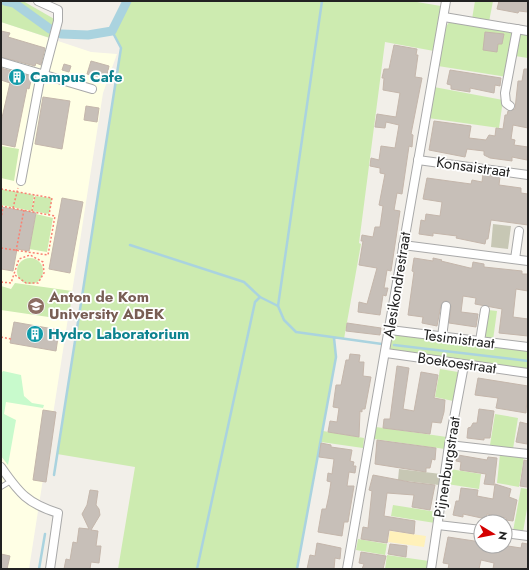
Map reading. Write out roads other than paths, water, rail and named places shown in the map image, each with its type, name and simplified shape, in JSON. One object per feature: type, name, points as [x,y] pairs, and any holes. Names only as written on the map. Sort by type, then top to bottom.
[{"type":"street","points":[[21,181],[43,74],[58,21],[58,10],[38,1]]},
{"type":"street","name":"Alesikondrestraat","points":[[347,569],[375,404],[386,353],[403,245],[446,1]]},
{"type":"street","points":[[444,17],[528,31]]},
{"type":"street","points":[[510,106],[506,103],[506,93],[517,29]]},
{"type":"street","points":[[1,62],[92,89]]},
{"type":"street","name":"Konsaistraat","points":[[418,160],[528,175]]},
{"type":"street","points":[[515,259],[518,232]]},
{"type":"street","points":[[403,245],[528,261]]},
{"type":"street","points":[[442,337],[446,306]]},
{"type":"street","points":[[480,341],[485,310]]},
{"type":"street","name":"Tesimistraat","points":[[390,330],[528,347]]},
{"type":"street","name":"Boekoestraat","points":[[386,353],[528,373]]},
{"type":"street","name":"Pijnenburgstraat","points":[[431,569],[449,445],[464,365]]},
{"type":"street","points":[[449,445],[528,454]]},
{"type":"street","points":[[1,467],[10,481],[27,500],[58,514],[50,569]]},
{"type":"street","points":[[438,525],[473,529]]},
{"type":"street","points":[[513,534],[528,536]]},
{"type":"lane","points":[[1,487],[10,481]]},
{"type":"waterway","points":[[5,1],[14,3],[50,29]]},
{"type":"waterway","points":[[61,34],[88,35],[112,31],[127,1]]},
{"type":"waterway","points":[[322,1],[278,306],[284,320],[296,332],[382,344]]},
{"type":"waterway","points":[[54,475],[121,48],[112,31]]},
{"type":"waterway","points":[[130,245],[244,282],[260,297]]},
{"type":"waterway","points":[[197,569],[255,302],[260,297],[278,306]]},
{"type":"waterway","points":[[297,569],[336,357],[334,338]]},
{"type":"waterway","points":[[394,345],[528,361]]},
{"type":"waterway","points":[[39,569],[45,534]]},
{"type":"place","name":"Campus Cafe","points":[[17,77]]},
{"type":"place","name":"Anton de Kom University ADEK","points":[[36,306]]},
{"type":"place","name":"Hydro Laboratorium","points":[[35,334]]}]
